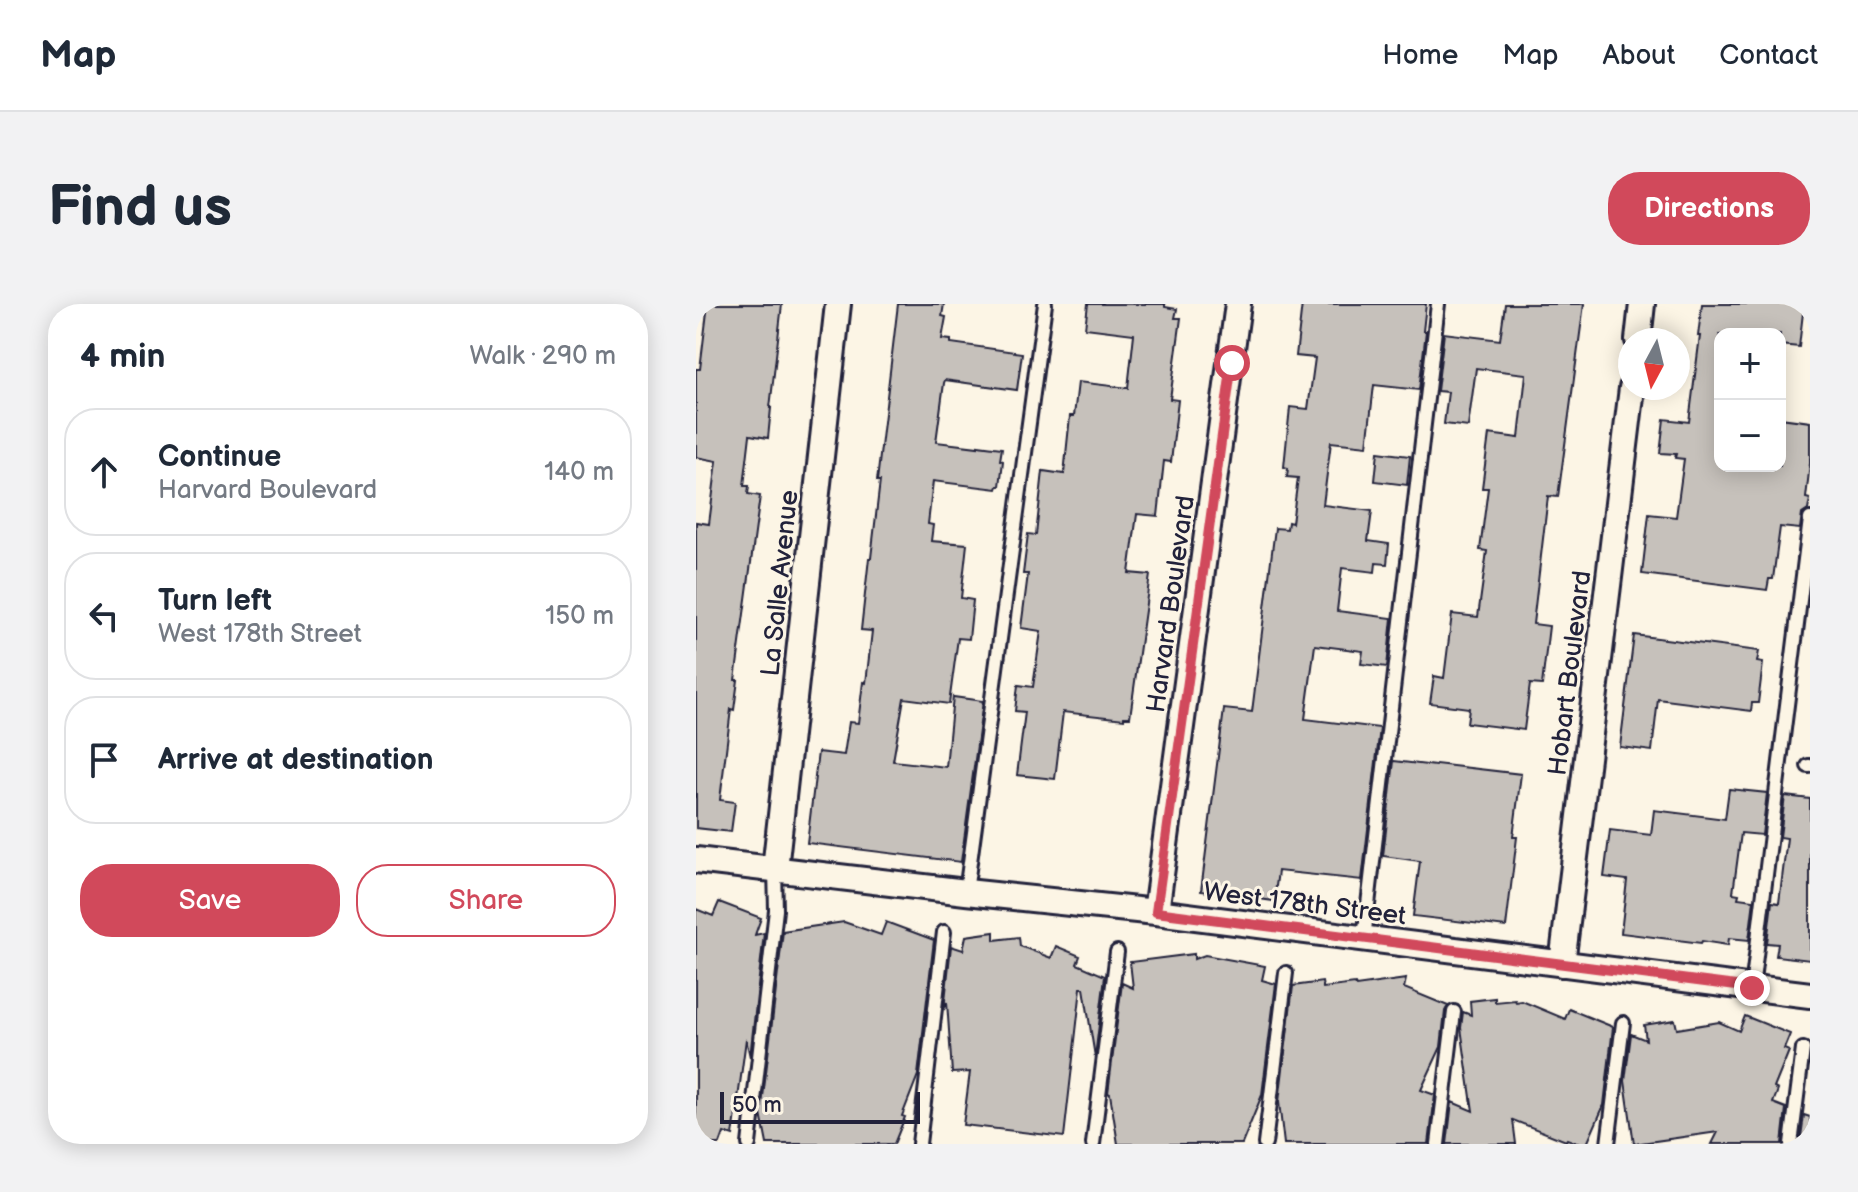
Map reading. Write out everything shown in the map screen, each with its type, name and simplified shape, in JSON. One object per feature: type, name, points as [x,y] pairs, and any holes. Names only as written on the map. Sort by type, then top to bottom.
[{"type":"street","name":"La Salle Avenue","points":[[775,869],[838,304]]},
{"type":"street","name":"Harvard Boulevard","points":[[1156,912],[1238,304]]},
{"type":"street","points":[[1639,328],[1642,304]]},
{"type":"street","name":"Hobart Boulevard","points":[[1562,964],[1631,400]]},
{"type":"street","name":"West 178th Street","points":[[696,860],[1156,912],[1810,995]]},
{"type":"lane","points":[[966,892],[1045,304]]},
{"type":"lane","points":[[1364,939],[1438,304]]},
{"type":"lane","points":[[1752,988],[1810,519]]},
{"type":"lane","points":[[749,1144],[776,910],[775,869]]},
{"type":"lane","points":[[919,1144],[944,932]]},
{"type":"lane","points":[[1093,1144],[1117,952]]},
{"type":"lane","points":[[1265,1144],[1286,973]]},
{"type":"lane","points":[[1438,1144],[1454,1012]]},
{"type":"lane","points":[[1608,1144],[1623,1023]]},
{"type":"lane","points":[[1791,1144],[1803,1049]]},
{"type":"building","points":[[708,304],[782,304],[768,438],[750,435],[744,486],[749,486],[748,494],[760,496],[720,800],[735,802],[731,832],[696,828],[696,522],[709,524],[717,461],[696,457],[696,369],[700,369]]},
{"type":"building","points":[[898,304],[944,304],[942,316],[946,317],[942,339],[1022,353],[1017,390],[945,380],[944,383],[936,442],[1002,448],[1000,486],[997,489],[933,481],[928,524],[933,525],[931,541],[967,544],[961,598],[973,600],[969,639],[958,638],[949,704],[904,698],[893,761],[946,767],[953,697],[983,701],[961,862],[807,843],[818,752],[844,755],[849,722],[858,723],[863,682],[866,683],[872,631],[861,630]]},
{"type":"building","points":[[1088,304],[1165,304],[1165,307],[1177,309],[1175,318],[1181,318],[1170,399],[1178,400],[1171,462],[1164,461],[1158,516],[1137,514],[1129,573],[1150,575],[1130,717],[1124,719],[1063,712],[1055,779],[1017,775],[1025,712],[1015,711],[1018,685],[1033,687],[1041,631],[1021,628],[1028,574],[1023,574],[1028,534],[1036,535],[1043,471],[1064,474],[1070,416],[1074,416],[1078,382],[1128,388],[1134,334],[1085,328]]},
{"type":"building","points":[[1302,304],[1426,304],[1423,331],[1426,331],[1419,390],[1374,385],[1367,446],[1331,442],[1323,505],[1372,511],[1368,541],[1389,544],[1387,564],[1376,563],[1375,572],[1342,568],[1337,611],[1392,618],[1387,667],[1361,664],[1363,651],[1315,645],[1305,719],[1380,728],[1362,880],[1278,871],[1274,901],[1201,891],[1224,709],[1252,712],[1275,528],[1287,529],[1288,522],[1292,523],[1298,478],[1287,477],[1288,468],[1284,467],[1290,407],[1308,409],[1315,358],[1296,356]]},
{"type":"building","points":[[1505,304],[1584,304],[1558,497],[1548,496],[1533,624],[1549,626],[1542,685],[1530,684],[1524,730],[1467,723],[1469,708],[1430,703],[1434,676],[1444,678],[1452,614],[1478,617],[1487,551],[1480,550],[1488,488],[1482,488],[1489,434],[1519,438],[1526,374],[1476,368],[1468,427],[1444,424],[1448,392],[1437,391],[1444,333],[1500,340]]},
{"type":"building","points":[[1702,304],[1804,304],[1799,347],[1786,346],[1786,328],[1714,328],[1714,472],[1786,472],[1786,419],[1810,422],[1808,510],[1802,514],[1800,529],[1780,527],[1773,579],[1769,579],[1767,590],[1642,574],[1649,514],[1676,517],[1684,459],[1675,458],[1676,454],[1660,453],[1664,419],[1689,422]]},
{"type":"building","points":[[1378,452],[1410,456],[1407,485],[1375,481]]},
{"type":"building","points":[[1634,635],[1759,651],[1757,662],[1763,663],[1758,703],[1752,703],[1751,711],[1658,699],[1652,751],[1620,747]]},
{"type":"building","points":[[1394,761],[1521,774],[1506,927],[1413,916],[1420,861],[1383,856]]},
{"type":"building","points":[[1729,789],[1767,793],[1762,835],[1741,833],[1733,893],[1739,894],[1738,898],[1754,900],[1749,940],[1729,938],[1728,945],[1621,933],[1627,880],[1604,877],[1610,830],[1651,835],[1654,810],[1725,819]]},
{"type":"building","points":[[1785,796],[1810,799],[1810,960],[1776,956],[1778,944],[1767,943],[1772,902],[1779,903],[1787,838],[1780,837]]},
{"type":"building","points":[[719,902],[761,918],[755,935],[764,933],[750,1057],[746,1039],[733,1136],[724,1133],[720,1144],[696,1144],[696,909],[713,916]]},
{"type":"building","points":[[844,922],[881,935],[886,922],[934,940],[918,1075],[902,1116],[905,1117],[894,1144],[767,1144],[761,1114],[783,931]]},
{"type":"building","points":[[994,932],[994,940],[1019,937],[1020,946],[1051,958],[1056,946],[1080,956],[1077,964],[1105,976],[1095,1057],[1084,988],[1081,988],[1064,1137],[963,1125],[970,1072],[952,1073],[947,1002],[944,1010],[951,946],[963,950],[966,936]]},
{"type":"building","points":[[1194,954],[1194,959],[1205,955],[1265,966],[1262,980],[1276,984],[1262,1095],[1242,1144],[1118,1144],[1108,1093],[1122,983],[1133,988],[1130,962]]},
{"type":"building","points":[[1406,979],[1404,988],[1448,1006],[1441,1047],[1421,1090],[1435,1095],[1429,1144],[1284,1144],[1279,1102],[1293,986],[1322,982],[1323,988],[1356,986]]},
{"type":"building","points":[[1495,998],[1495,1002],[1522,1001],[1565,1019],[1569,1009],[1613,1027],[1604,1105],[1587,1144],[1566,1141],[1513,1120],[1516,1144],[1447,1144],[1452,1102],[1473,1111],[1461,1028],[1463,1012],[1471,1015],[1470,1001]]},
{"type":"building","points":[[1745,1016],[1790,1034],[1784,1049],[1789,1051],[1774,1088],[1778,1090],[1773,1103],[1786,1108],[1782,1144],[1712,1144],[1718,1132],[1634,1144],[1625,1081],[1631,1034],[1646,1040],[1644,1025],[1675,1020],[1677,1029],[1719,1022],[1739,1031]]},
{"type":"building","points":[[1804,1115],[1810,1117],[1810,1144],[1800,1144]]},
{"type":"route","points":[[1232,363],[1156,912],[1752,988]]}]
